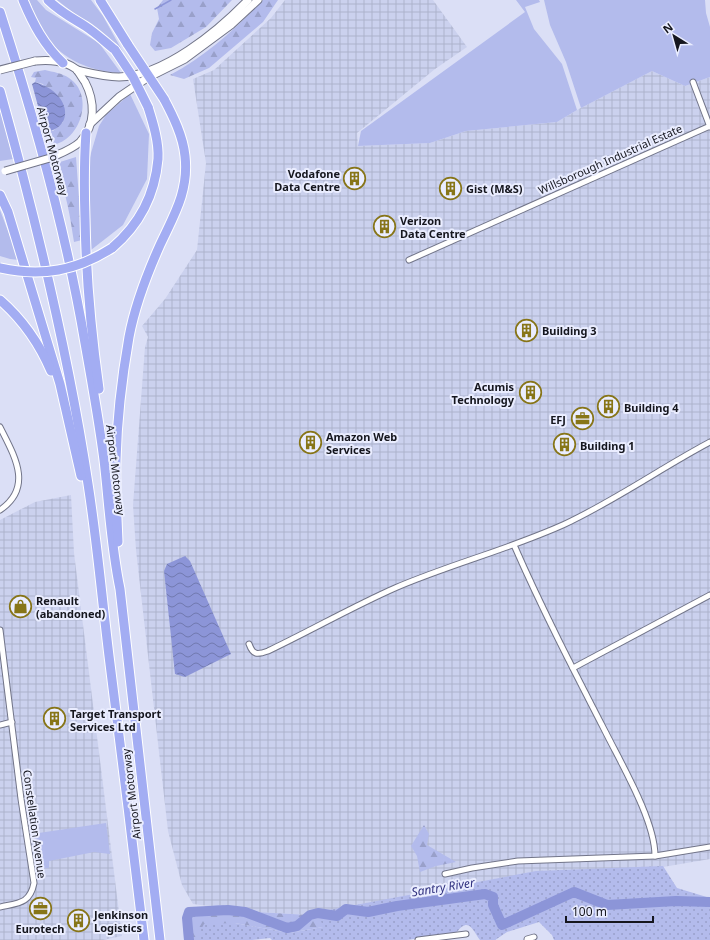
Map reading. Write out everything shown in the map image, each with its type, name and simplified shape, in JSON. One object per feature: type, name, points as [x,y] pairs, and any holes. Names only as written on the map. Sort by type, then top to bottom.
[{"type":"highway","points":[[23,0],[32,22],[44,42],[63,63]]},
{"type":"highway","points":[[0,268],[22,271],[56,271],[85,263],[112,248],[124,238],[140,217],[151,189],[158,158],[154,124],[148,107],[133,78],[115,50],[86,27],[57,9],[48,0]]},
{"type":"highway","points":[[100,0],[164,99],[176,124],[182,140],[185,155],[185,179],[177,210],[161,243],[143,287],[129,336],[120,400],[116,461],[118,551],[121,578],[120,589]]},
{"type":"highway","name":"Airport Motorway","points":[[0,12],[36,128],[59,219],[85,341],[104,458],[115,565],[120,589],[160,940]]},
{"type":"highway","name":"Airport Motorway","points":[[0,91],[40,242],[65,354],[88,485],[144,940]]},
{"type":"highway","points":[[88,128],[83,179],[87,283],[90,322],[101,410],[104,458]]},
{"type":"highway","points":[[0,194],[8,212],[60,384],[87,501],[98,565]]},
{"type":"highway","points":[[0,300],[24,324],[43,353],[64,406]]},
{"type":"main road","points":[[0,70],[35,61],[54,60],[77,70],[101,75],[119,77],[142,73],[198,44],[231,17],[248,0]]},
{"type":"main road","points":[[88,128],[119,97],[147,78],[186,59],[232,25],[258,0]]},
{"type":"main road","points":[[3,172],[50,158],[71,149],[80,141],[92,118],[92,102],[89,89],[77,70]]},
{"type":"street","points":[[693,82],[710,126]]},
{"type":"street","name":"Willsborough Industrial Estate","points":[[409,260],[710,126]]},
{"type":"street","points":[[0,427],[17,465],[19,486],[16,494],[0,510]]},
{"type":"street","points":[[248,644],[251,651],[255,653],[260,654],[268,652],[395,588],[452,566],[514,545],[565,524],[624,493],[682,457],[710,442]]},
{"type":"street","points":[[514,545],[532,585],[645,812],[655,848],[655,856]]},
{"type":"street","points":[[573,668],[710,595]]},
{"type":"street","name":"Constellation Avenue","points":[[0,630],[21,799],[34,883],[32,894],[28,898],[22,902],[0,907]]},
{"type":"street","points":[[0,725],[12,722]]},
{"type":"street","points":[[445,874],[518,861],[655,856],[710,847]]},
{"type":"street","points":[[418,940],[466,934]]},
{"type":"street","points":[[527,940],[534,937]]},
{"type":"shaded area","points":[[285,0],[433,0],[467,47],[435,69],[357,133],[358,146],[430,143],[466,131],[557,122],[652,71],[685,86],[710,77],[710,859],[663,867],[541,871],[309,915],[256,912],[193,904],[182,885],[168,831],[136,550],[133,505],[145,347],[148,337],[142,326],[165,299],[197,250],[206,163],[193,79],[214,70],[271,18]]},
{"type":"shaded area","points":[[71,495],[74,553],[122,936],[103,940],[0,940],[0,520],[35,502]]},
{"type":"green space","points":[[29,0],[37,0],[46,10],[99,43],[121,73],[89,67],[69,58],[61,52],[43,32],[36,19]]},
{"type":"green space","points":[[57,0],[91,0],[103,16],[123,52]]},
{"type":"green space","points":[[163,0],[232,0],[206,27],[171,48],[155,51],[150,45],[152,33],[159,19],[157,8]]},
{"type":"green space","points":[[263,0],[278,0],[263,22],[209,68],[184,79],[170,75],[208,51]]},
{"type":"green space","points":[[516,0],[539,0],[540,2],[525,7],[534,29],[562,64],[577,110],[557,122],[466,131],[430,143],[358,146],[361,131],[525,12]]},
{"type":"green space","points":[[544,0],[705,0],[706,13],[710,27],[710,77],[685,86],[652,71],[581,108],[566,62],[550,25]]},
{"type":"green space","points":[[45,70],[69,78],[77,86],[81,95],[83,106],[77,127],[71,135],[62,142],[52,145],[47,131],[53,131],[63,122],[43,84],[35,82],[36,78],[31,77],[34,72]]},
{"type":"green space","points":[[130,94],[149,134],[147,179],[123,225],[91,250],[88,167],[91,153],[99,126],[106,115]]},
{"type":"green space","points":[[0,107],[13,159],[0,161]]},
{"type":"green space","points":[[76,157],[82,240],[74,242],[65,195],[55,168],[60,162]]},
{"type":"green space","points":[[0,210],[19,260],[0,256]]},
{"type":"green space","points":[[106,823],[110,854],[94,852],[49,861],[49,868],[35,869],[32,834]]},
{"type":"green space","points":[[424,825],[429,834],[427,845],[456,862],[436,866],[420,872],[417,856],[411,846]]},
{"type":"green space","points":[[663,866],[677,888],[710,898],[710,940],[554,940],[552,935],[539,922],[507,932],[495,940],[480,940],[473,929],[468,925],[465,925],[457,932],[407,940],[272,940],[270,938],[252,940],[199,940],[199,933],[204,924],[235,923],[289,933],[323,927],[318,912],[536,871]]},
{"type":"green space","points":[[388,899],[397,902],[655,905],[518,923],[495,940],[492,919],[323,927],[289,933],[235,923],[199,933],[199,940],[184,940],[183,916],[191,916],[203,907],[220,905],[256,912],[309,915],[353,907],[359,904],[378,905]]},
{"type":"water","points":[[35,82],[54,92],[63,103],[65,109],[64,119],[57,128],[52,131],[45,132],[32,84]]},
{"type":"water","points":[[185,556],[190,561],[231,654],[185,677],[175,674],[164,571],[167,564]]},
{"type":"waterway","points":[[155,9],[171,0]]},
{"type":"waterway","name":"Santry River","points":[[189,940],[187,918],[189,912],[228,910],[245,912],[287,928],[297,926],[310,915],[318,913],[337,916],[346,909],[368,912],[397,906],[485,894],[493,897],[493,905],[502,925],[574,892],[607,905],[676,901],[710,902]]},
{"type":"place","name":"Vodafone Data Centre","points":[[355,179]]},
{"type":"place","name":"Gist (M&S)","points":[[450,188]]},
{"type":"place","name":"Verizon Data Centre","points":[[384,226]]},
{"type":"place","name":"Building 3","points":[[527,330]]},
{"type":"place","name":"Acumis Technology","points":[[530,392]]},
{"type":"place","name":"Building 4","points":[[608,407]]},
{"type":"place","name":"EFJ","points":[[582,419]]},
{"type":"place","name":"Amazon Web Services","points":[[311,442]]},
{"type":"place","name":"Building 1","points":[[565,445]]},
{"type":"place","name":"Renault (abandoned)","points":[[21,606]]},
{"type":"place","name":"Target Transport Services Ltd","points":[[55,719]]},
{"type":"place","name":"Eurotech","points":[[40,908]]},
{"type":"place","name":"Jenkinson Logistics","points":[[79,920]]}]
